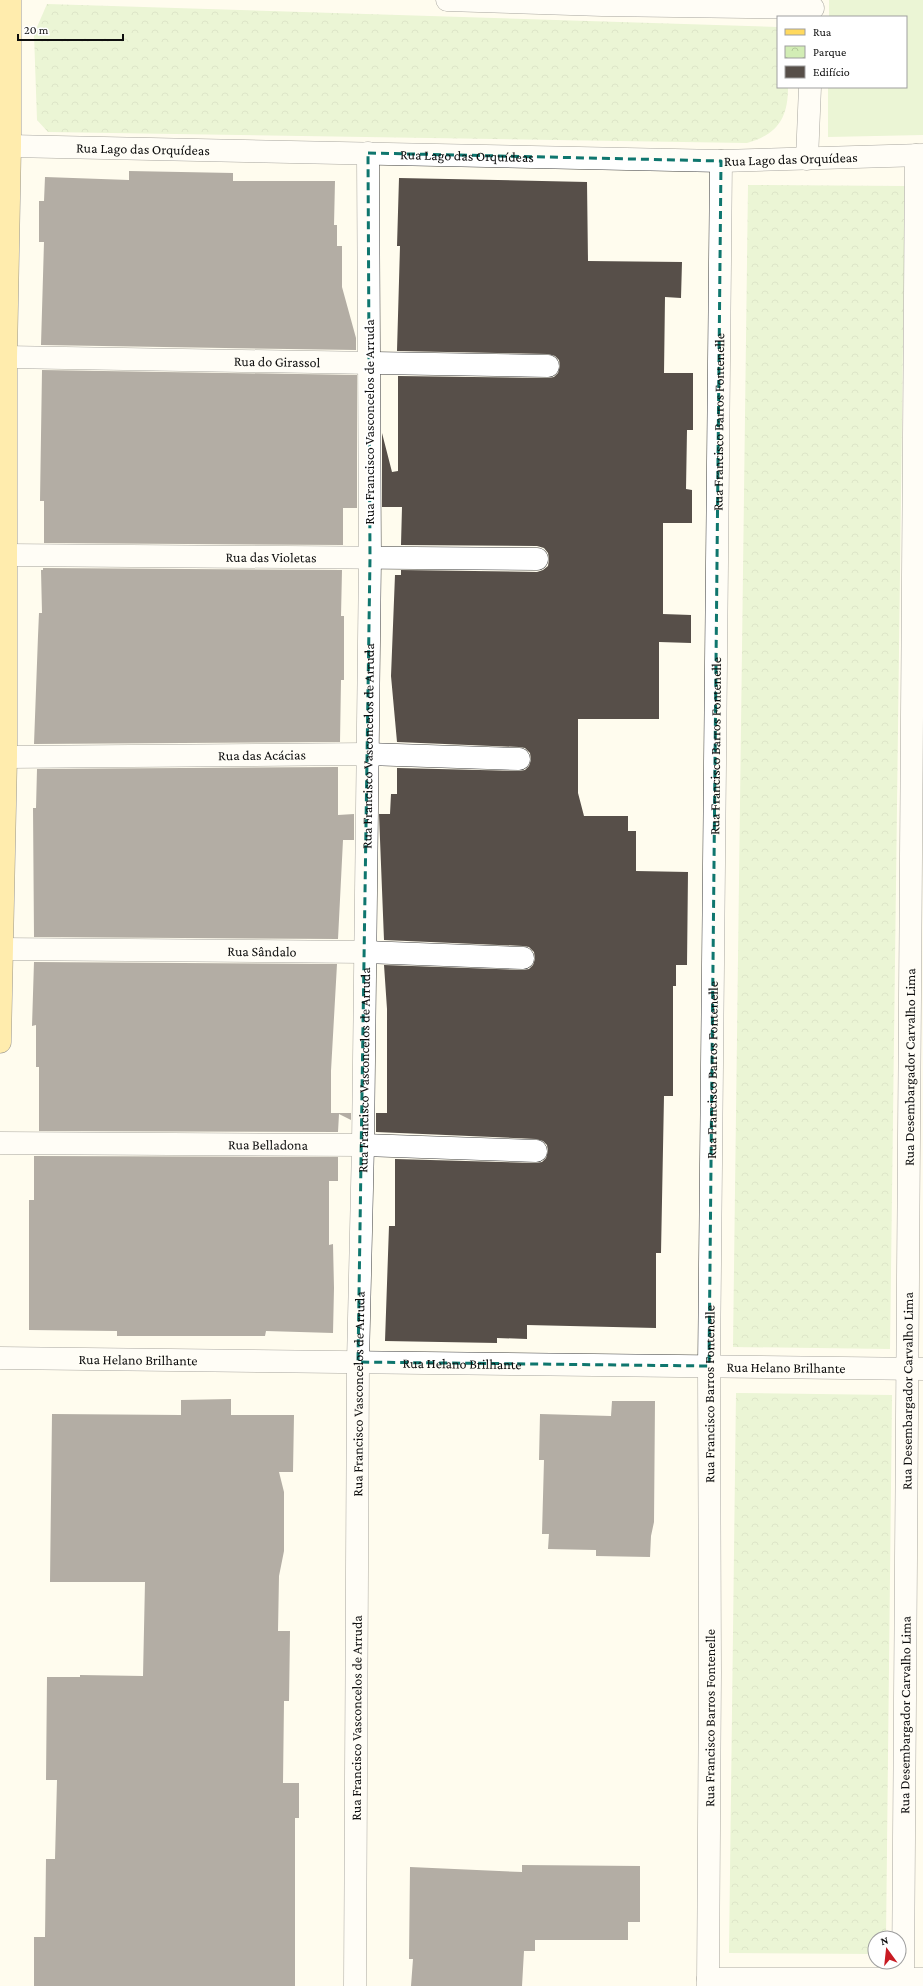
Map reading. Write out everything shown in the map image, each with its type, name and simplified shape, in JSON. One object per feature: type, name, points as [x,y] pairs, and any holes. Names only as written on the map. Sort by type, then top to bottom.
[{"type":"main road","points":[[0,1042],[6,757],[5,146],[10,98],[10,0]]},
{"type":"street","points":[[447,0],[813,8]]},
{"type":"street","points":[[807,158],[810,88]]},
{"type":"street","name":"Rua Lago das Orquídeas","points":[[5,146],[721,161],[920,155]]},
{"type":"street","name":"Rua Francisco Vasconcelos de Arruda","points":[[355,1986],[358,1362],[363,1145],[370,558],[368,153]]},
{"type":"street","name":"Rua Desembargador Carvalho Lima","points":[[913,1979],[920,155]]},
{"type":"street","name":"Rua Francisco Barros Fontenelle","points":[[708,1983],[710,1680],[709,1366],[721,161]]},
{"type":"street","name":"Rua do Girassol","points":[[6,357],[548,366]]},
{"type":"street","name":"Rua das Violetas","points":[[6,555],[537,559]]},
{"type":"street","name":"Rua das Acácias","points":[[6,757],[367,754],[519,760]]},
{"type":"street","name":"Rua Sândalo","points":[[1,948],[365,952],[523,958]]},
{"type":"street","name":"Rua Belladona","points":[[0,1143],[363,1145],[536,1152]]},
{"type":"street","name":"Rua Helano Brilhante","points":[[0,1358],[915,1369]]},
{"type":"street","points":[[708,1983],[913,1979]]},
{"type":"highlighted area","points":[[368,153],[721,161],[709,1366],[358,1362],[370,558]]},
{"type":"green space","points":[[829,0],[923,0],[923,135],[828,137],[828,88],[907,88],[907,16],[829,16]]},
{"type":"green space","points":[[47,4],[777,27],[777,88],[788,88],[788,98],[783,116],[774,130],[747,143],[48,132],[37,120],[34,34]]},
{"type":"green space","points":[[748,185],[905,186],[890,1349],[733,1347]]},
{"type":"green space","points":[[736,1393],[892,1395],[886,1930],[867,1930],[867,1954],[729,1953]]},
{"type":"building","points":[[129,171],[233,173],[233,181],[335,181],[334,225],[337,225],[337,246],[342,246],[342,287],[356,338],[356,350],[41,345],[44,242],[39,242],[39,201],[44,201],[45,177],[129,180]]},
{"type":"building","points":[[399,178],[587,182],[588,261],[682,262],[681,298],[665,297],[664,373],[693,373],[693,430],[687,430],[686,489],[692,490],[692,523],[663,523],[663,614],[691,615],[691,643],[659,642],[659,719],[578,719],[578,793],[584,816],[628,816],[628,831],[636,831],[636,871],[688,872],[687,965],[676,965],[676,986],[673,986],[673,1096],[664,1096],[661,1253],[656,1253],[656,1328],[527,1325],[527,1339],[497,1338],[497,1343],[385,1341],[389,1226],[395,1226],[395,1159],[536,1163],[542,1162],[546,1158],[548,1151],[547,1145],[543,1141],[536,1139],[376,1132],[376,1113],[387,1113],[387,1009],[384,965],[523,970],[529,969],[533,965],[535,959],[534,952],[529,947],[523,946],[384,940],[379,814],[390,814],[391,794],[397,794],[397,768],[519,771],[525,770],[529,766],[531,760],[530,753],[525,748],[519,747],[397,742],[391,676],[395,575],[401,575],[401,570],[537,572],[548,566],[549,559],[548,553],[544,548],[537,546],[401,545],[402,507],[382,507],[382,433],[392,472],[398,471],[398,376],[548,378],[554,377],[558,373],[560,366],[559,360],[555,356],[548,354],[397,351],[400,246],[397,246]]},
{"type":"building","points":[[42,370],[357,375],[357,508],[343,508],[343,545],[44,543],[44,501],[40,501]]},
{"type":"building","points":[[43,568],[342,570],[341,616],[344,616],[344,680],[341,680],[340,742],[34,744],[39,613],[42,613],[41,570],[43,570]]},
{"type":"building","points":[[338,767],[338,815],[354,814],[354,840],[343,840],[338,939],[34,937],[33,808],[36,808],[37,769]]},
{"type":"building","points":[[34,962],[337,964],[331,1071],[331,1113],[351,1113],[351,1120],[339,1114],[338,1132],[39,1131],[39,1067],[36,1067],[36,1025],[32,1026]]},
{"type":"building","points":[[34,1156],[338,1157],[338,1181],[329,1181],[329,1245],[333,1244],[333,1333],[266,1331],[265,1336],[117,1336],[117,1331],[29,1330],[29,1200],[34,1200]]},
{"type":"building","points":[[231,1399],[231,1415],[294,1415],[293,1472],[279,1472],[284,1492],[284,1551],[279,1576],[278,1631],[290,1631],[289,1701],[284,1701],[283,1783],[299,1783],[299,1818],[295,1818],[295,1986],[34,1986],[34,1937],[45,1937],[46,1859],[55,1859],[57,1780],[46,1780],[47,1677],[80,1677],[80,1675],[143,1676],[145,1582],[50,1582],[52,1414],[181,1415],[181,1400]]},
{"type":"building","points":[[612,1401],[655,1401],[654,1522],[651,1536],[650,1557],[596,1556],[596,1550],[548,1549],[549,1534],[542,1534],[544,1460],[539,1460],[540,1414],[611,1416]]},
{"type":"building","points":[[522,1865],[640,1866],[640,1922],[628,1922],[628,1940],[535,1940],[535,1951],[524,1951],[522,1986],[411,1986],[413,1959],[409,1959],[410,1867],[522,1872]]}]
